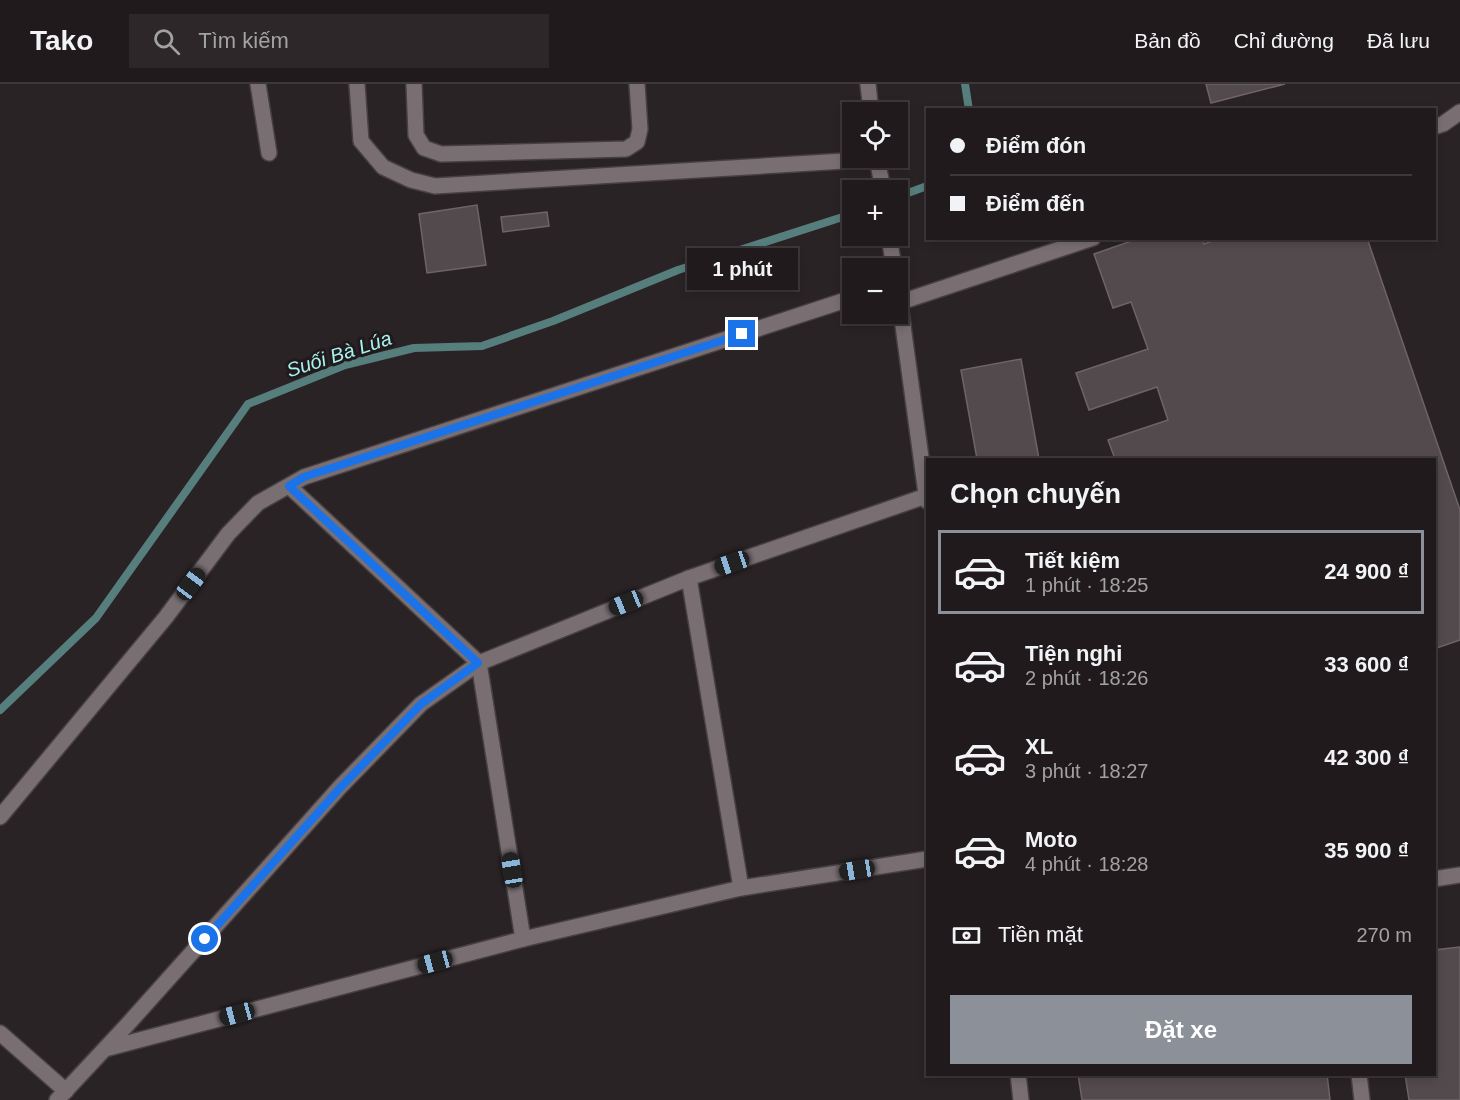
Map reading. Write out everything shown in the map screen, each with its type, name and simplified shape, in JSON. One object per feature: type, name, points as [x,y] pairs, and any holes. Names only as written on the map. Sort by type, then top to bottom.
[{"type":"street","points":[[258,84],[269,153]]},
{"type":"street","points":[[357,84],[361,141],[383,167],[411,180],[435,186],[842,160]]},
{"type":"street","points":[[414,84],[416,135],[424,148],[441,154],[626,149],[637,142],[640,129],[637,84]]},
{"type":"street","points":[[868,84],[871,102]]},
{"type":"street","points":[[1436,126],[1460,112]]},
{"type":"street","points":[[908,300],[1087,240]]},
{"type":"street","points":[[0,817],[166,617],[228,534],[258,503],[304,477],[842,301]]},
{"type":"street","points":[[904,324],[926,491]]},
{"type":"street","points":[[289,486],[478,663],[523,939]]},
{"type":"street","points":[[0,1033],[62,1095],[340,788],[421,704],[478,663],[689,578],[926,499]]},
{"type":"street","points":[[689,578],[741,888]]},
{"type":"street","points":[[105,1049],[523,939],[741,888],[926,859]]},
{"type":"street","points":[[1436,879],[1460,875]]},
{"type":"street","points":[[1018,1076],[1021,1100]]},
{"type":"street","points":[[1359,1076],[1362,1100]]},
{"type":"building","points":[[1206,84],[1285,84],[1211,103]]},
{"type":"building","points":[[477,205],[486,265],[427,273],[419,214]]},
{"type":"building","points":[[547,212],[549,226],[503,232],[501,217]]},
{"type":"building","points":[[1134,240],[1203,240],[1204,244],[1215,240],[1368,240],[1460,510],[1460,640],[1436,648],[1436,458],[1115,458],[1108,440],[1168,420],[1157,387],[1089,410],[1076,373],[1148,349],[1131,302],[1113,308],[1094,254]]},
{"type":"building","points":[[1021,359],[1039,458],[977,458],[961,370]]},
{"type":"building","points":[[1460,947],[1460,1100],[1409,1100],[1405,1076],[1436,1076],[1436,950]]},
{"type":"building","points":[[1078,1076],[1327,1076],[1330,1100],[1082,1100]]},
{"type":"waterway","name":"Suối Bà Lúa","points":[[965,84],[969,108]]},
{"type":"waterway","name":"Suối Bà Lúa","points":[[908,193],[926,186]]},
{"type":"waterway","name":"Suối Bà Lúa","points":[[0,710],[96,618],[248,404],[345,365],[414,348],[482,346],[553,321],[678,270],[842,217]]},
{"type":"route","points":[[205,939],[340,788],[421,704],[478,663],[289,486],[304,477],[742,334]]}]
